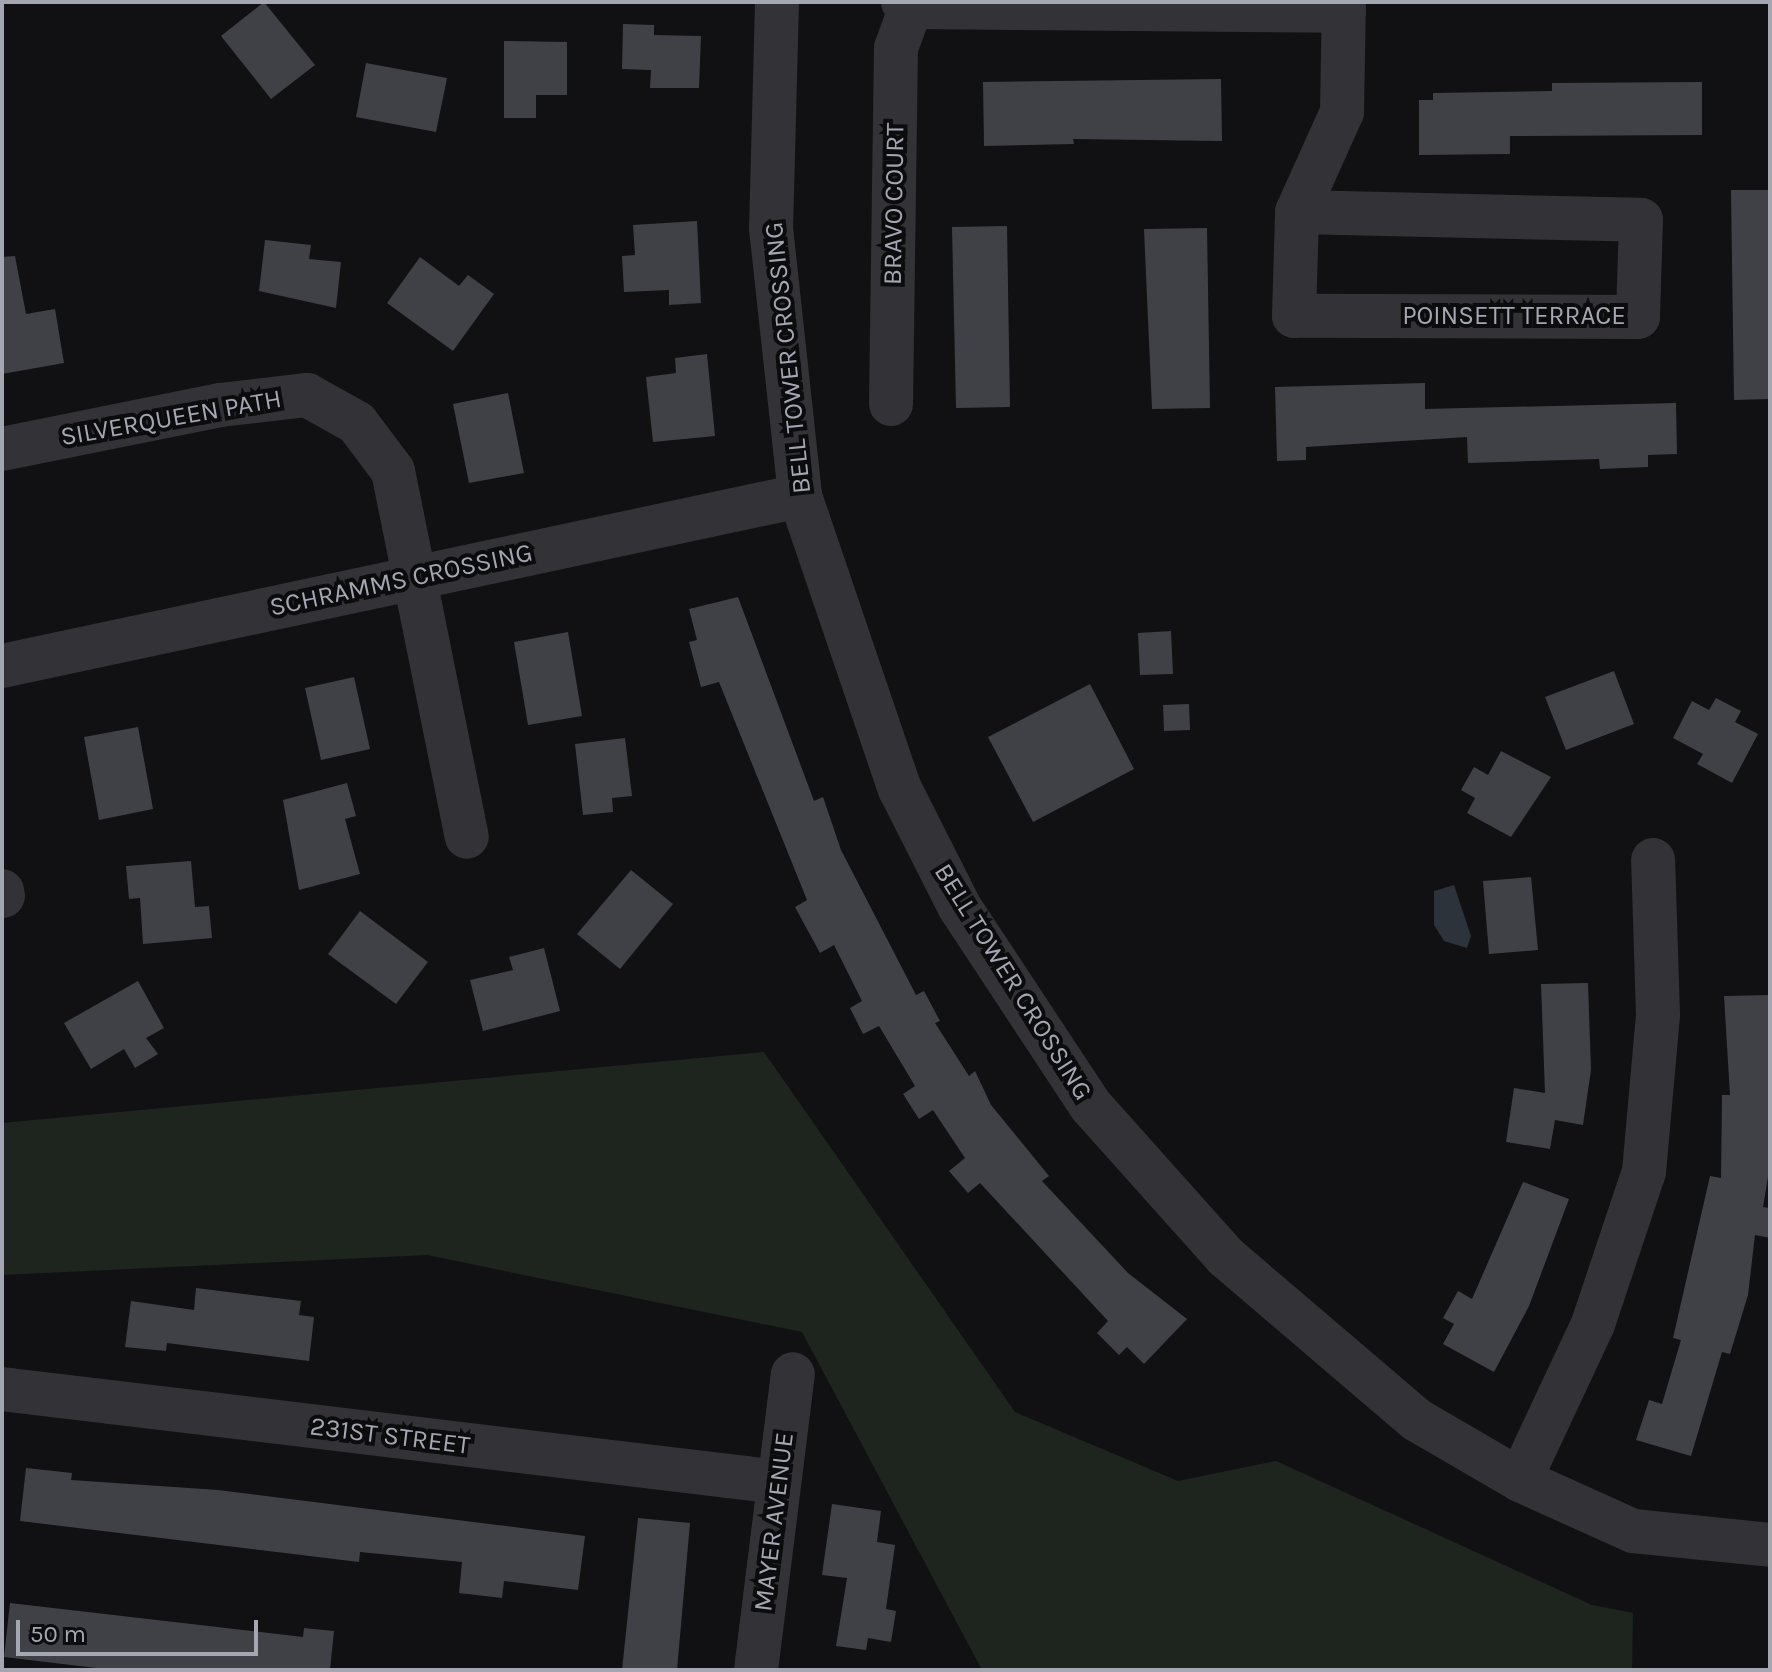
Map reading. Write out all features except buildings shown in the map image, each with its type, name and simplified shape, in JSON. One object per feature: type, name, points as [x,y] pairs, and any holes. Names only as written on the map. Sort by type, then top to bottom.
[{"type":"street","name":"BELL TOWER CROSSING","points":[[777,2],[771,228],[800,496],[900,789],[959,906],[1091,1106],[1226,1257],[1417,1420],[1520,1480],[1633,1531],[1770,1545]]},
{"type":"street","points":[[907,5],[1344,6]]},
{"type":"street","name":"BRAVO COURT","points":[[891,404],[896,48],[907,5]]},
{"type":"street","name":"POINSETT TERRACE","points":[[1297,212],[1641,220],[1638,317],[1294,316],[1297,212],[1342,112],[1344,6]]},
{"type":"street","name":"SILVERQUEEN PATH","points":[[2,449],[220,405],[307,395],[357,423],[393,471],[417,577],[467,837]]},
{"type":"street","name":"SCHRAMMS CROSSING","points":[[2,666],[800,496]]},
{"type":"street","points":[[1520,1480],[1593,1324],[1644,1172],[1658,1015],[1653,860]]},
{"type":"street","name":"MAYER AVENUE","points":[[756,1670],[793,1374]]},
{"type":"street","name":"231ST STREET","points":[[2,1389],[778,1482]]},
{"type":"shaded area","points":[[1454,885],[1471,936],[1467,948],[1444,941],[1434,925],[1434,891]]},
{"type":"shaded area","points":[[764,1052],[1015,1412],[1178,1481],[1276,1461],[1592,1605],[1633,1613],[1632,1670],[982,1670],[802,1332],[427,1255],[2,1275],[2,1123]]}]
